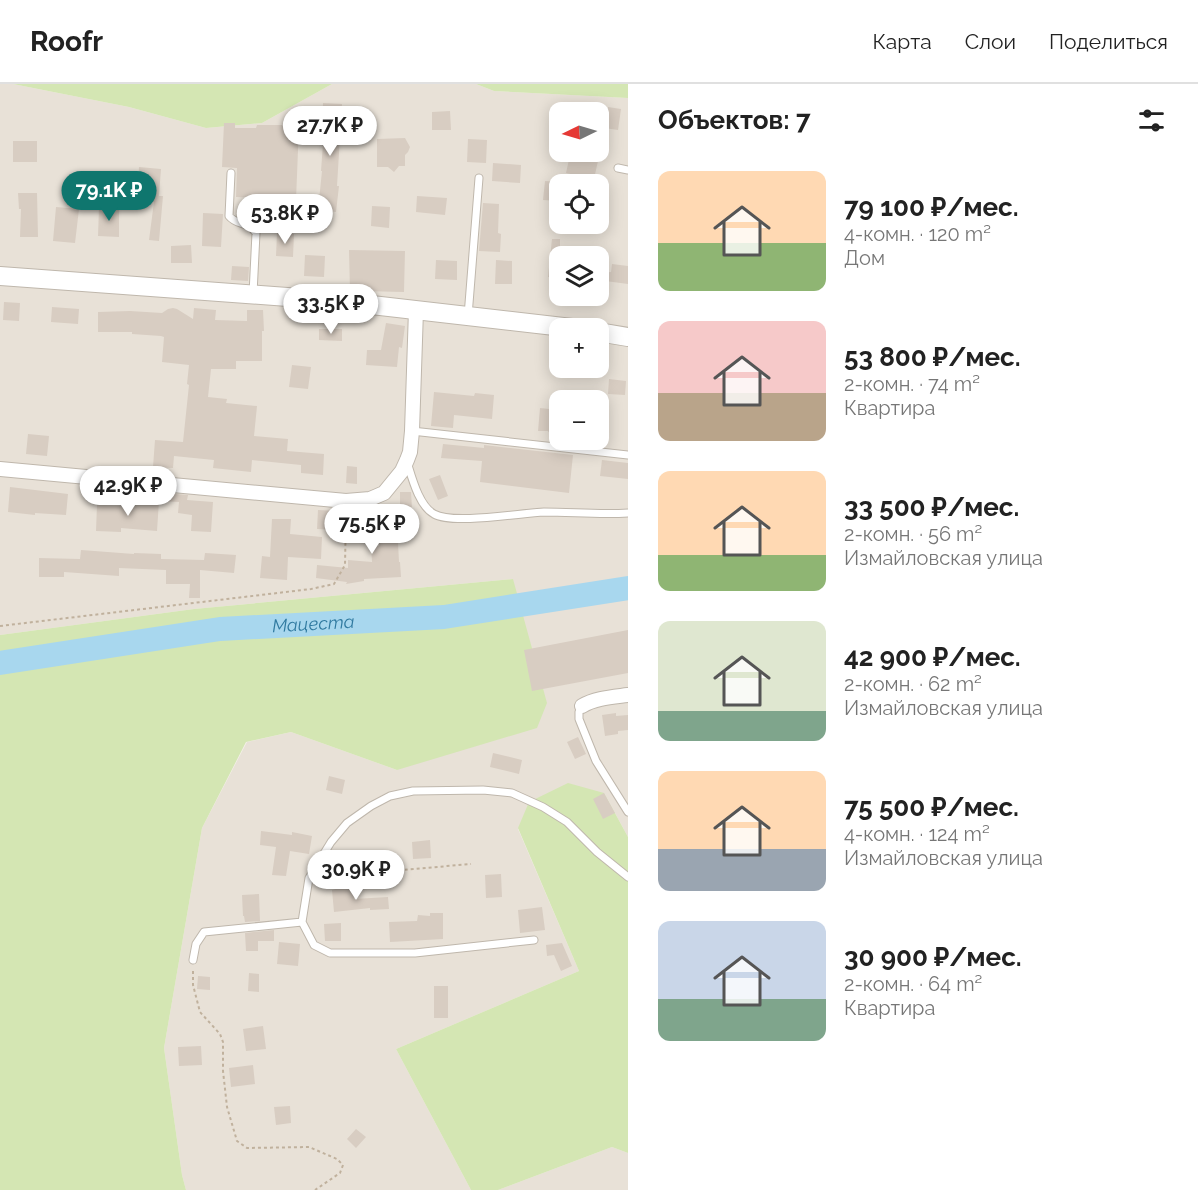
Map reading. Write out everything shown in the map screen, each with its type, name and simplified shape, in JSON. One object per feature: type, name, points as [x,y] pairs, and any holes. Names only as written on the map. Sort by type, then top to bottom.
[{"type":"street","points":[[0,276],[328,300],[549,325]]},
{"type":"street","points":[[0,470],[346,501],[370,499],[384,493],[402,471],[410,452],[416,310]]},
{"type":"street","points":[[609,334],[628,337]]},
{"type":"street","points":[[582,706],[597,700],[628,695]]},
{"type":"lane","points":[[618,168],[628,170]]},
{"type":"lane","points":[[231,173],[229,216],[234,221],[252,227],[256,232],[253,294]]},
{"type":"lane","points":[[468,316],[478,178]]},
{"type":"lane","points":[[412,430],[628,455]]},
{"type":"lane","points":[[407,460],[426,509],[436,516],[455,518],[548,512],[628,513]]},
{"type":"lane","points":[[582,706],[579,719],[596,761],[628,812]]},
{"type":"lane","points":[[534,940],[415,953],[330,953],[314,945],[302,922],[309,878],[331,842],[347,823],[390,796],[413,792],[483,790],[512,793],[543,807],[567,822],[597,852],[628,877]]},
{"type":"lane","points":[[193,960],[196,944],[204,932],[302,922]]},
{"type":"path","points":[[0,626],[311,589],[334,584],[345,565],[346,501]]},
{"type":"path","points":[[309,878],[471,864]]},
{"type":"path","points":[[193,960],[193,985],[200,1012],[220,1034],[223,1042],[226,1107],[237,1141],[247,1148],[309,1147],[337,1159],[343,1165],[340,1173],[315,1190]]},
{"type":"shaded area","points":[[0,84],[13,84],[129,107],[206,128],[262,123],[332,84],[476,84],[494,91],[628,98],[628,837],[604,793],[518,829],[579,971],[396,1049],[471,1190],[186,1190],[164,1048],[202,828],[247,742],[291,732],[397,770],[513,579],[194,609],[0,635]]},
{"type":"shaded area","points":[[612,1147],[628,1153],[628,1190],[498,1190]]},
{"type":"green space","points":[[13,84],[332,84],[262,123],[206,128],[129,107]]},
{"type":"green space","points":[[476,84],[628,84],[628,98],[494,91]]},
{"type":"green space","points":[[513,579],[547,703],[537,728],[397,770],[291,732],[246,742],[202,828],[164,1048],[186,1190],[0,1190],[0,635],[194,609]]},
{"type":"green space","points":[[568,783],[604,793],[628,837],[628,1153],[612,1147],[498,1190],[471,1190],[396,1049],[579,971],[518,828],[529,802]]},
{"type":"building","points":[[323,103],[342,104],[336,212],[318,210],[324,130],[322,130]]},
{"type":"building","points":[[609,107],[621,109],[618,130],[609,129]]},
{"type":"building","points":[[450,111],[451,130],[432,130],[432,112]]},
{"type":"building","points":[[224,123],[235,123],[235,128],[256,128],[257,125],[299,125],[296,200],[236,197],[237,168],[222,167]]},
{"type":"building","points":[[405,138],[410,147],[405,155],[405,166],[399,166],[394,172],[388,167],[377,167],[377,139]]},
{"type":"building","points":[[468,139],[487,140],[486,163],[467,162]]},
{"type":"building","points":[[13,141],[37,141],[37,162],[13,162]]},
{"type":"building","points":[[568,162],[598,162],[595,174],[566,173]]},
{"type":"building","points":[[493,163],[521,165],[520,183],[492,181]]},
{"type":"building","points":[[139,167],[161,169],[159,196],[163,196],[159,241],[149,240],[154,202],[137,201]]},
{"type":"building","points":[[545,181],[549,181],[549,200],[543,200]]},
{"type":"building","points":[[18,193],[37,193],[38,237],[20,237],[21,209],[19,209]]},
{"type":"building","points":[[417,196],[447,198],[445,215],[416,212]]},
{"type":"building","points":[[483,203],[499,204],[500,252],[479,251]]},
{"type":"building","points":[[372,206],[390,207],[389,228],[371,226]]},
{"type":"building","points":[[56,207],[79,209],[75,243],[53,241]]},
{"type":"building","points":[[99,208],[119,208],[119,237],[98,236]]},
{"type":"building","points":[[203,213],[223,214],[221,247],[202,246]]},
{"type":"building","points":[[277,233],[294,234],[293,257],[276,256]]},
{"type":"building","points":[[552,239],[560,239],[560,246],[551,246]]},
{"type":"building","points":[[191,245],[192,263],[171,263],[171,246]]},
{"type":"building","points":[[349,250],[405,251],[404,292],[350,291]]},
{"type":"building","points":[[305,255],[325,256],[324,277],[304,276]]},
{"type":"building","points":[[436,260],[457,261],[457,280],[435,279]]},
{"type":"building","points":[[496,260],[512,261],[512,284],[495,284]]},
{"type":"building","points":[[612,264],[628,266],[628,284],[609,281],[609,272],[611,272]]},
{"type":"building","points":[[232,266],[249,267],[248,281],[231,280]]},
{"type":"building","points":[[4,302],[20,303],[19,321],[3,320]]},
{"type":"building","points":[[52,307],[79,309],[78,324],[51,322]]},
{"type":"building","points":[[173,308],[193,319],[194,308],[216,310],[215,320],[247,321],[247,310],[263,310],[262,361],[236,361],[236,369],[211,369],[208,397],[227,399],[226,403],[257,406],[254,436],[288,439],[287,451],[324,454],[323,475],[301,473],[301,465],[252,460],[251,472],[213,468],[214,460],[174,456],[173,468],[153,467],[155,440],[183,442],[189,365],[162,362],[164,337],[132,334],[132,332],[98,332],[98,312],[162,313]]},
{"type":"building","points":[[386,323],[405,326],[402,348],[399,347],[397,367],[366,365],[367,350],[381,350]]},
{"type":"building","points":[[319,329],[342,329],[342,341],[319,340]]},
{"type":"building","points":[[292,365],[311,367],[308,389],[289,387]]},
{"type":"building","points":[[609,379],[626,381],[625,395],[609,394]]},
{"type":"building","points":[[434,392],[474,396],[475,393],[494,395],[492,419],[454,415],[453,428],[431,426]]},
{"type":"building","points":[[540,408],[549,409],[549,432],[538,431]]},
{"type":"building","points":[[28,434],[49,436],[47,456],[26,454]]},
{"type":"building","points":[[443,444],[484,448],[484,445],[573,455],[569,493],[480,482],[482,461],[441,458]]},
{"type":"building","points":[[602,460],[628,463],[628,479],[600,476]]},
{"type":"building","points":[[347,466],[357,467],[357,484],[346,483]]},
{"type":"building","points":[[440,475],[448,496],[438,500],[429,479]]},
{"type":"building","points":[[10,487],[68,494],[66,515],[8,512]]},
{"type":"building","points":[[400,492],[411,492],[412,508],[400,508]]},
{"type":"building","points":[[161,493],[188,495],[187,500],[213,502],[211,532],[191,531],[192,515],[178,513],[179,502],[161,501]]},
{"type":"building","points":[[135,500],[159,501],[157,531],[121,528],[121,532],[96,531],[97,505],[134,506]]},
{"type":"building","points":[[396,504],[401,577],[364,579],[364,581],[346,584],[347,582],[316,578],[317,565],[348,568],[348,560],[372,562],[371,547],[379,546],[380,505]]},
{"type":"building","points":[[318,510],[339,511],[338,530],[317,529]]},
{"type":"building","points":[[272,519],[291,519],[290,534],[322,537],[321,559],[288,557],[287,580],[260,578],[262,556],[270,557]]},
{"type":"building","points":[[81,550],[161,554],[161,559],[204,560],[205,553],[236,555],[234,573],[200,570],[200,598],[189,598],[190,584],[166,584],[166,570],[119,568],[119,576],[64,572],[64,577],[39,577],[39,558],[80,559]]},
{"type":"building","points":[[628,630],[628,673],[532,691],[524,650]]},
{"type":"building","points":[[616,713],[616,716],[628,715],[628,730],[605,736],[602,715]]},
{"type":"building","points":[[578,737],[586,754],[575,759],[567,742]]},
{"type":"building","points":[[493,753],[522,760],[519,774],[490,767]]},
{"type":"building","points":[[329,776],[345,780],[342,794],[326,790]]},
{"type":"building","points":[[604,793],[615,813],[603,819],[593,799]]},
{"type":"building","points":[[261,831],[292,835],[292,832],[312,836],[309,854],[290,851],[286,876],[272,875],[276,847],[260,845]]},
{"type":"building","points":[[430,840],[431,858],[413,859],[412,842]]},
{"type":"building","points":[[390,851],[391,865],[377,866],[376,852]]},
{"type":"building","points":[[501,874],[502,897],[486,898],[485,875]]},
{"type":"building","points":[[343,885],[353,887],[354,899],[388,897],[389,909],[370,910],[370,908],[334,912],[332,890]]},
{"type":"building","points":[[259,894],[260,921],[245,922],[242,895]]},
{"type":"building","points":[[542,907],[545,930],[520,933],[518,910]]},
{"type":"building","points":[[430,913],[443,913],[443,939],[390,942],[389,922],[417,921],[418,915],[430,916]]},
{"type":"building","points":[[341,923],[341,941],[325,941],[324,924]]},
{"type":"building","points":[[274,930],[274,941],[258,941],[258,951],[246,951],[245,933]]},
{"type":"building","points":[[279,942],[300,944],[298,966],[277,964]]},
{"type":"building","points":[[562,943],[572,966],[561,971],[554,955],[547,956],[546,945]]},
{"type":"building","points":[[249,973],[259,974],[259,992],[248,991]]},
{"type":"building","points":[[198,976],[210,977],[210,990],[197,989]]},
{"type":"building","points":[[434,986],[448,986],[448,1018],[434,1018]]},
{"type":"building","points":[[263,1026],[266,1049],[246,1051],[243,1029]]},
{"type":"building","points":[[201,1046],[202,1065],[179,1066],[178,1047]]},
{"type":"building","points":[[253,1065],[255,1084],[231,1087],[229,1068]]},
{"type":"building","points":[[290,1106],[291,1123],[276,1125],[274,1107]]},
{"type":"building","points":[[356,1129],[366,1137],[356,1148],[347,1139]]},
{"type":"waterway","name":"Мацеста","points":[[0,663],[220,629],[444,617],[628,588]]}]
